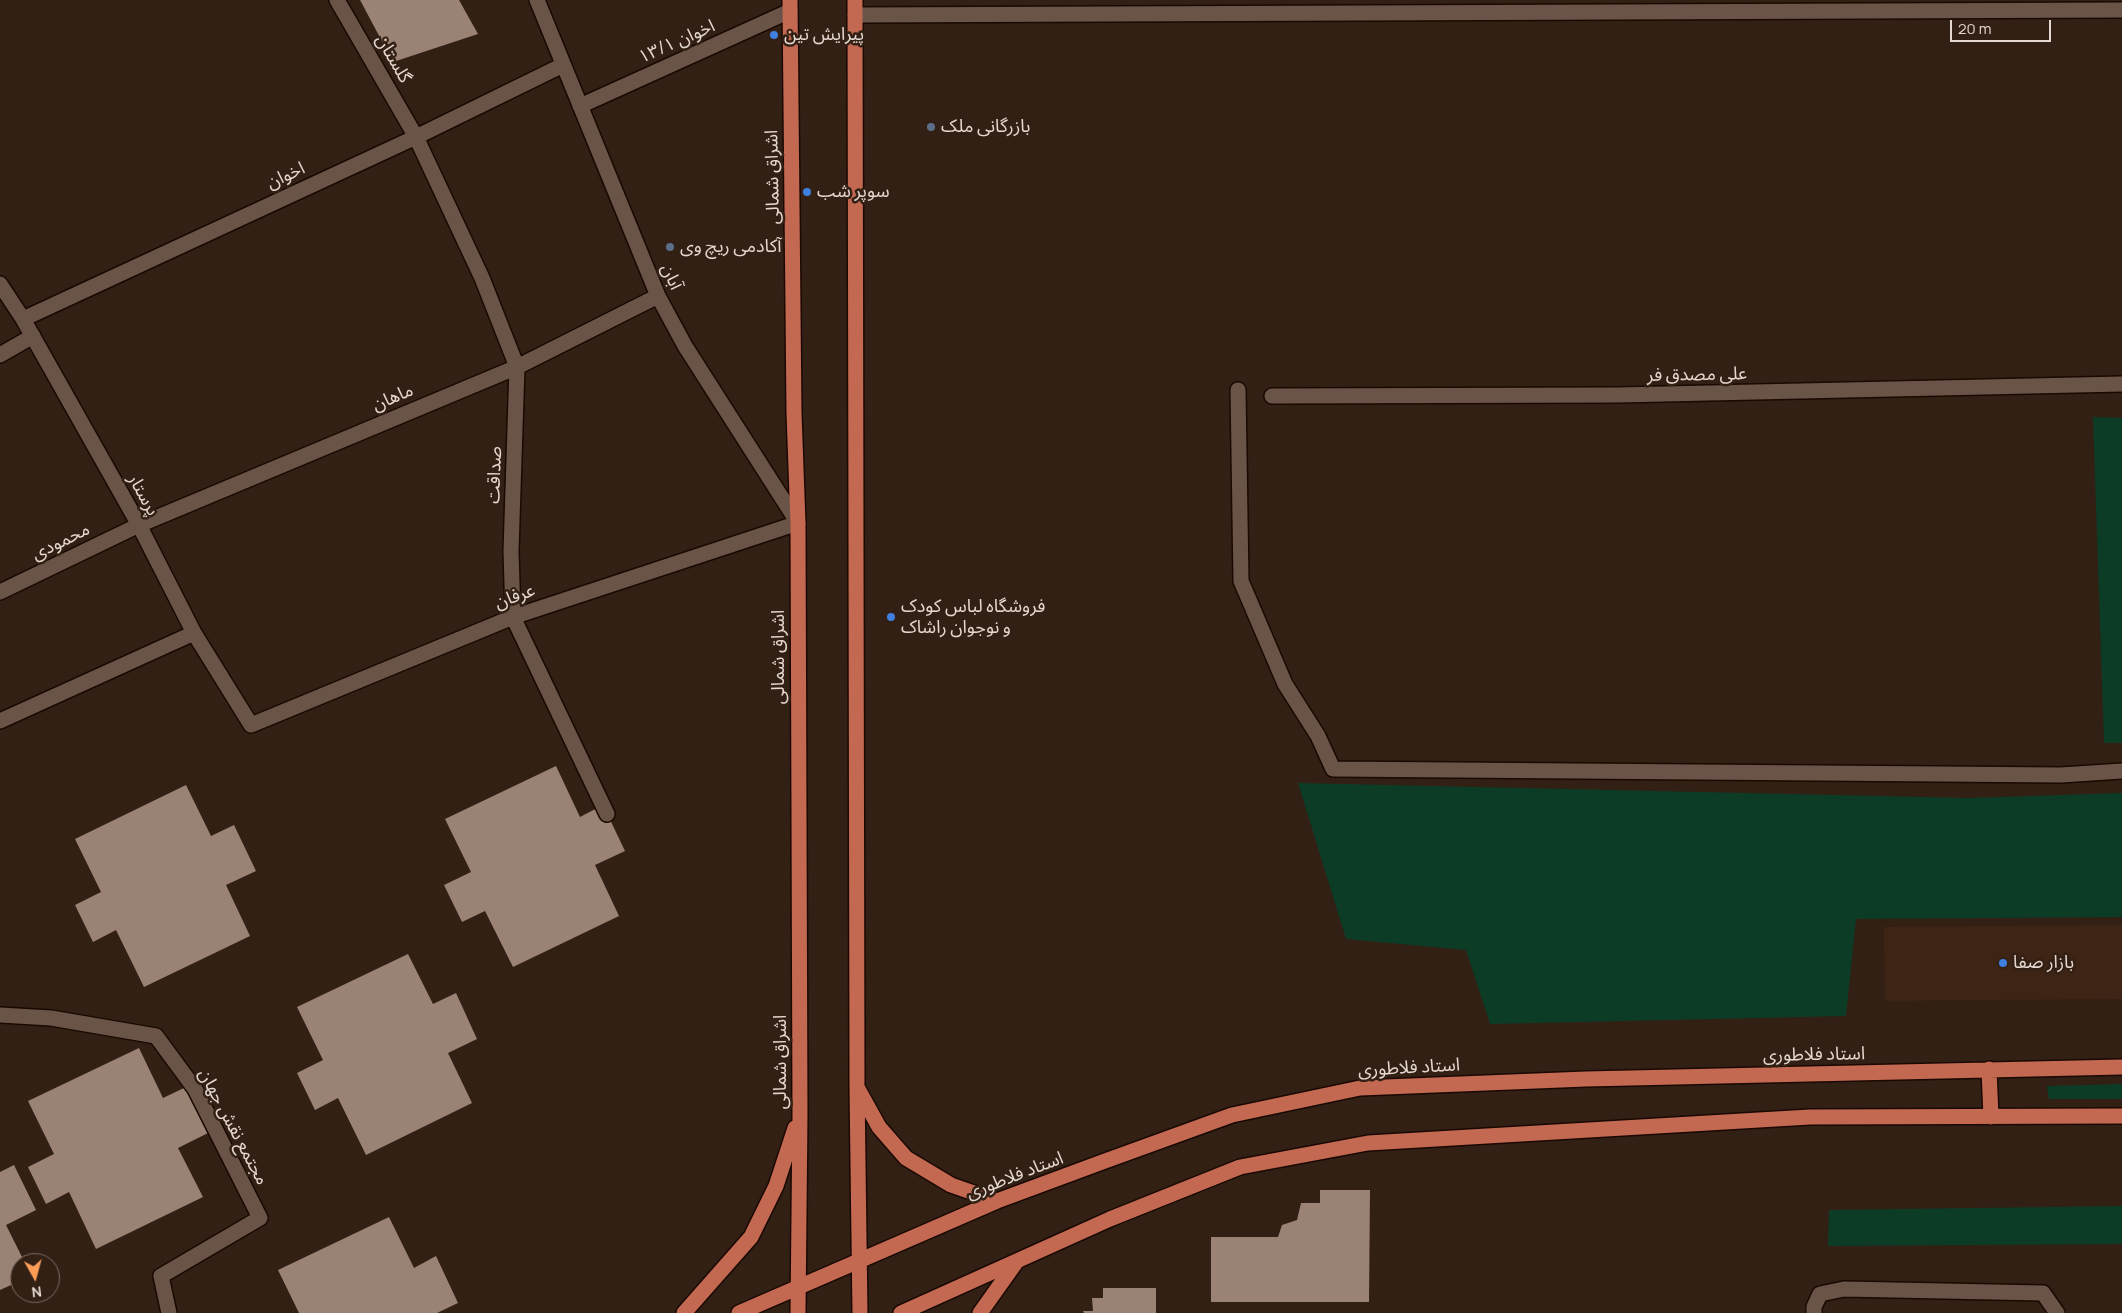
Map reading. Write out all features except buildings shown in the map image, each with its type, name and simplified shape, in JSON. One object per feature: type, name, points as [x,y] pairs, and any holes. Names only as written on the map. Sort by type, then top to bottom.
[{"type":"main road","name":"اشراق شمالی","points":[[790,6],[798,523],[800,1115],[798,1313]]},
{"type":"main road","points":[[855,7],[857,1088],[860,1313]]},
{"type":"main road","name":"استاد فلاطوری","points":[[739,1313],[997,1201],[1232,1116],[1360,1088],[1586,1079],[2122,1067]]},
{"type":"main road","points":[[1989,1069],[1990,1117]]},
{"type":"main road","points":[[857,1088],[879,1128],[906,1158],[950,1185],[997,1201]]},
{"type":"main road","points":[[684,1313],[751,1237],[776,1186],[800,1115]]},
{"type":"main road","points":[[901,1313],[1110,1219],[1240,1167],[1368,1143],[1810,1117],[2122,1116]]},
{"type":"main road","points":[[980,1313],[1018,1260]]},
{"type":"street","name":"گلستان","points":[[337,0],[416,137]]},
{"type":"street","name":"آبان","points":[[537,0],[658,296],[686,346],[798,523]]},
{"type":"street","name":"اخوان ۱۳/۱","points":[[580,106],[790,6]]},
{"type":"street","points":[[855,7],[2122,10]]},
{"type":"street","name":"اخوان","points":[[24,319],[416,137],[563,65]]},
{"type":"street","name":"صداقت","points":[[416,137],[482,278],[517,367],[510,551],[513,616],[607,814]]},
{"type":"street","name":"پرستار","points":[[0,284],[24,319],[139,525],[194,633],[251,725]]},
{"type":"street","name":"ماهان","points":[[139,525],[517,367],[658,296]]},
{"type":"street","points":[[0,354],[33,336]]},
{"type":"street","name":"علی مصدق فر","points":[[1272,396],[1618,395],[2122,384]]},
{"type":"street","points":[[1238,390],[1241,581],[1285,684],[1318,736],[1332,769],[2061,775],[2122,771]]},
{"type":"street","name":"عرفان","points":[[251,725],[513,616],[798,523]]},
{"type":"street","name":"محمودی","points":[[0,592],[139,525]]},
{"type":"street","points":[[0,721],[194,633]]},
{"type":"street","name":"مجتمع نقش جهان","points":[[0,1015],[51,1018],[156,1036],[196,1088],[260,1218],[161,1276],[169,1313]]},
{"type":"street","points":[[1814,1313],[1814,1307],[1820,1294],[1844,1289],[2043,1293],[2057,1313]]},
{"type":"shaded area","name":"بازار صفا","points":[[2122,925],[2122,999],[1885,1001],[1884,927]]},
{"type":"green space","points":[[2093,417],[2122,418],[2122,743],[2104,743]]},
{"type":"green space","points":[[1298,783],[1969,798],[2122,793],[2122,917],[1856,919],[1846,1016],[1490,1024],[1466,950],[1346,939]]},
{"type":"green space","points":[[2122,1084],[2122,1099],[2049,1099],[2047,1086]]},
{"type":"green space","points":[[2122,1206],[2122,1244],[1828,1246],[1829,1210]]},
{"type":"place","name":"پیرایش تین","points":[[774,35]]},
{"type":"place","name":"بازرگانی ملک","points":[[931,127]]},
{"type":"place","name":"سوپر شب","points":[[807,192]]},
{"type":"place","name":"آکادمی ریچ وی","points":[[670,247]]},
{"type":"place","name":"فروشگاه لباس کودک و نوجوان راشاک","points":[[891,617]]},
{"type":"place","name":"بازار صفا","points":[[2003,963]]}]
